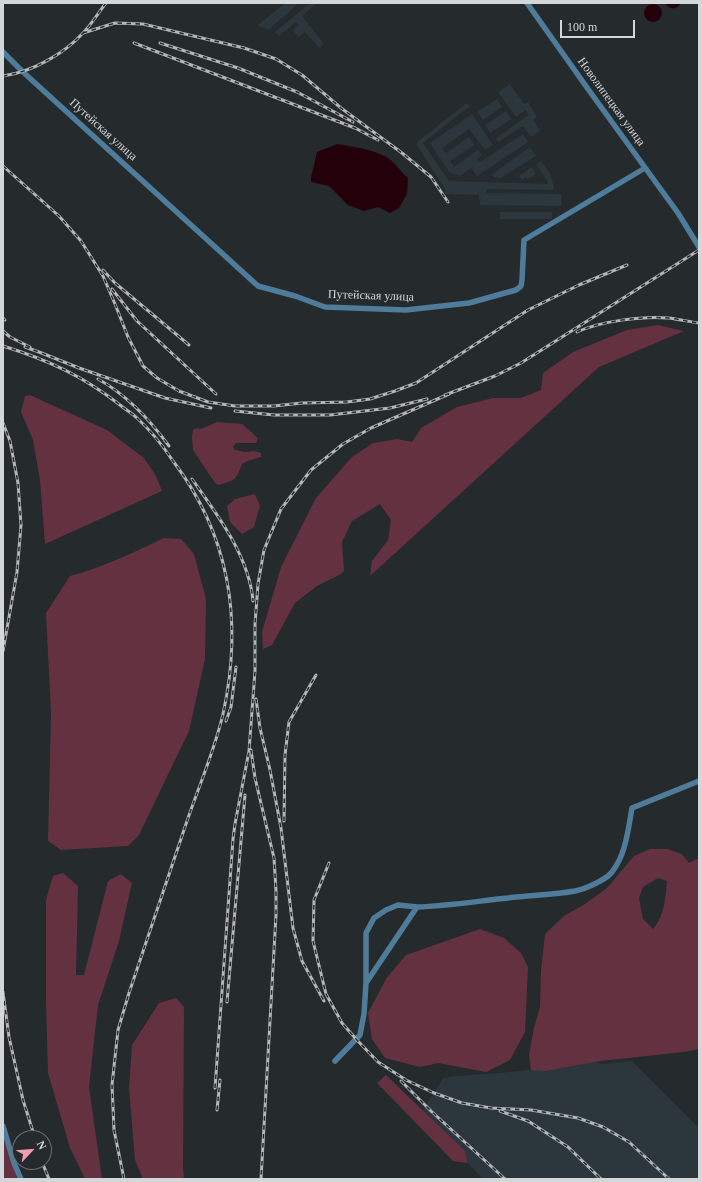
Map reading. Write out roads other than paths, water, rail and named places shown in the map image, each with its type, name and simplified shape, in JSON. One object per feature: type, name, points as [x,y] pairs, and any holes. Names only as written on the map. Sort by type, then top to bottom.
[{"type":"street","name":"Новолипецкая улица","points":[[527,3],[678,213],[699,247]]},
{"type":"street","name":"Путейская улица","points":[[3,52],[23,72],[258,286],[295,296],[326,307],[406,310],[469,303],[516,290],[520,286],[522,280],[524,240],[645,168]]},
{"type":"street","points":[[335,1060],[360,1035],[364,1014],[366,983],[366,933],[374,918],[386,910],[398,905],[417,907],[442,906],[576,891],[598,882],[611,873],[619,861],[624,849],[632,808],[699,781]]},
{"type":"street","points":[[366,983],[417,907]]},
{"type":"street","points":[[3,1126],[14,1163],[21,1179]]},
{"type":"railway","points":[[3,76],[25,71],[47,61],[67,48],[86,30],[106,3]]},
{"type":"railway","points":[[83,33],[115,23],[143,24],[244,48],[276,59],[302,75],[341,108],[402,153],[431,177],[448,202]]},
{"type":"railway","points":[[134,43],[355,128],[378,140]]},
{"type":"railway","points":[[160,43],[238,68],[297,92],[353,122]]},
{"type":"railway","points":[[3,166],[59,216],[81,241],[103,276],[128,337],[143,366],[157,378],[179,391],[208,402],[235,406],[274,406],[302,403],[347,402],[370,399],[395,391],[416,383],[528,310],[579,285],[627,265]]},
{"type":"railway","points":[[445,395],[495,376],[521,363],[699,250]]},
{"type":"railway","points":[[103,270],[115,283],[189,345]]},
{"type":"railway","points":[[112,289],[137,321],[216,394]]},
{"type":"railway","points":[[577,332],[609,322],[646,318],[668,318],[699,323]]},
{"type":"railway","points":[[3,331],[10,337],[30,347]]},
{"type":"railway","points":[[3,346],[50,363],[79,377],[134,415],[148,429],[165,450],[192,490],[208,519],[219,550],[227,582],[231,614],[232,647],[229,680],[220,727],[129,993],[118,1030],[112,1085],[114,1130],[124,1179]]},
{"type":"railway","points":[[25,347],[79,368],[165,398],[211,408]]},
{"type":"railway","points":[[98,379],[109,385],[128,400],[154,427],[169,446]]},
{"type":"railway","points":[[215,1088],[233,839],[249,751],[255,671],[255,624],[258,584],[264,550],[281,509],[311,470],[343,444],[371,428],[449,394]]},
{"type":"railway","points":[[235,411],[274,415],[330,415],[390,408],[427,399]]},
{"type":"railway","points":[[3,423],[10,441],[18,483],[21,525],[17,572],[3,651]]},
{"type":"railway","points":[[192,479],[212,506],[239,552],[250,584],[253,601]]},
{"type":"railway","points":[[226,721],[231,707],[236,667]]},
{"type":"railway","points":[[284,821],[285,755],[289,722],[316,675]]},
{"type":"railway","points":[[256,699],[260,728],[281,828],[293,928],[302,961],[324,1001]]},
{"type":"railway","points":[[251,750],[255,778],[274,858],[276,891],[276,915],[261,1179]]},
{"type":"railway","points":[[227,1002],[245,795]]},
{"type":"railway","points":[[329,863],[314,900],[313,941],[326,994],[342,1023],[378,1062],[406,1080],[434,1093],[462,1103],[491,1108],[531,1110],[578,1118],[603,1127],[629,1142],[669,1179]]},
{"type":"railway","points":[[3,992],[9,1037],[23,1100],[32,1130]]},
{"type":"railway","points":[[217,1110],[220,1080]]},
{"type":"railway","points":[[401,1081],[431,1111],[505,1179]]},
{"type":"railway","points":[[500,1111],[528,1121],[568,1147],[601,1179]]},
{"type":"railway","points":[[45,1170],[49,1179]]}]
